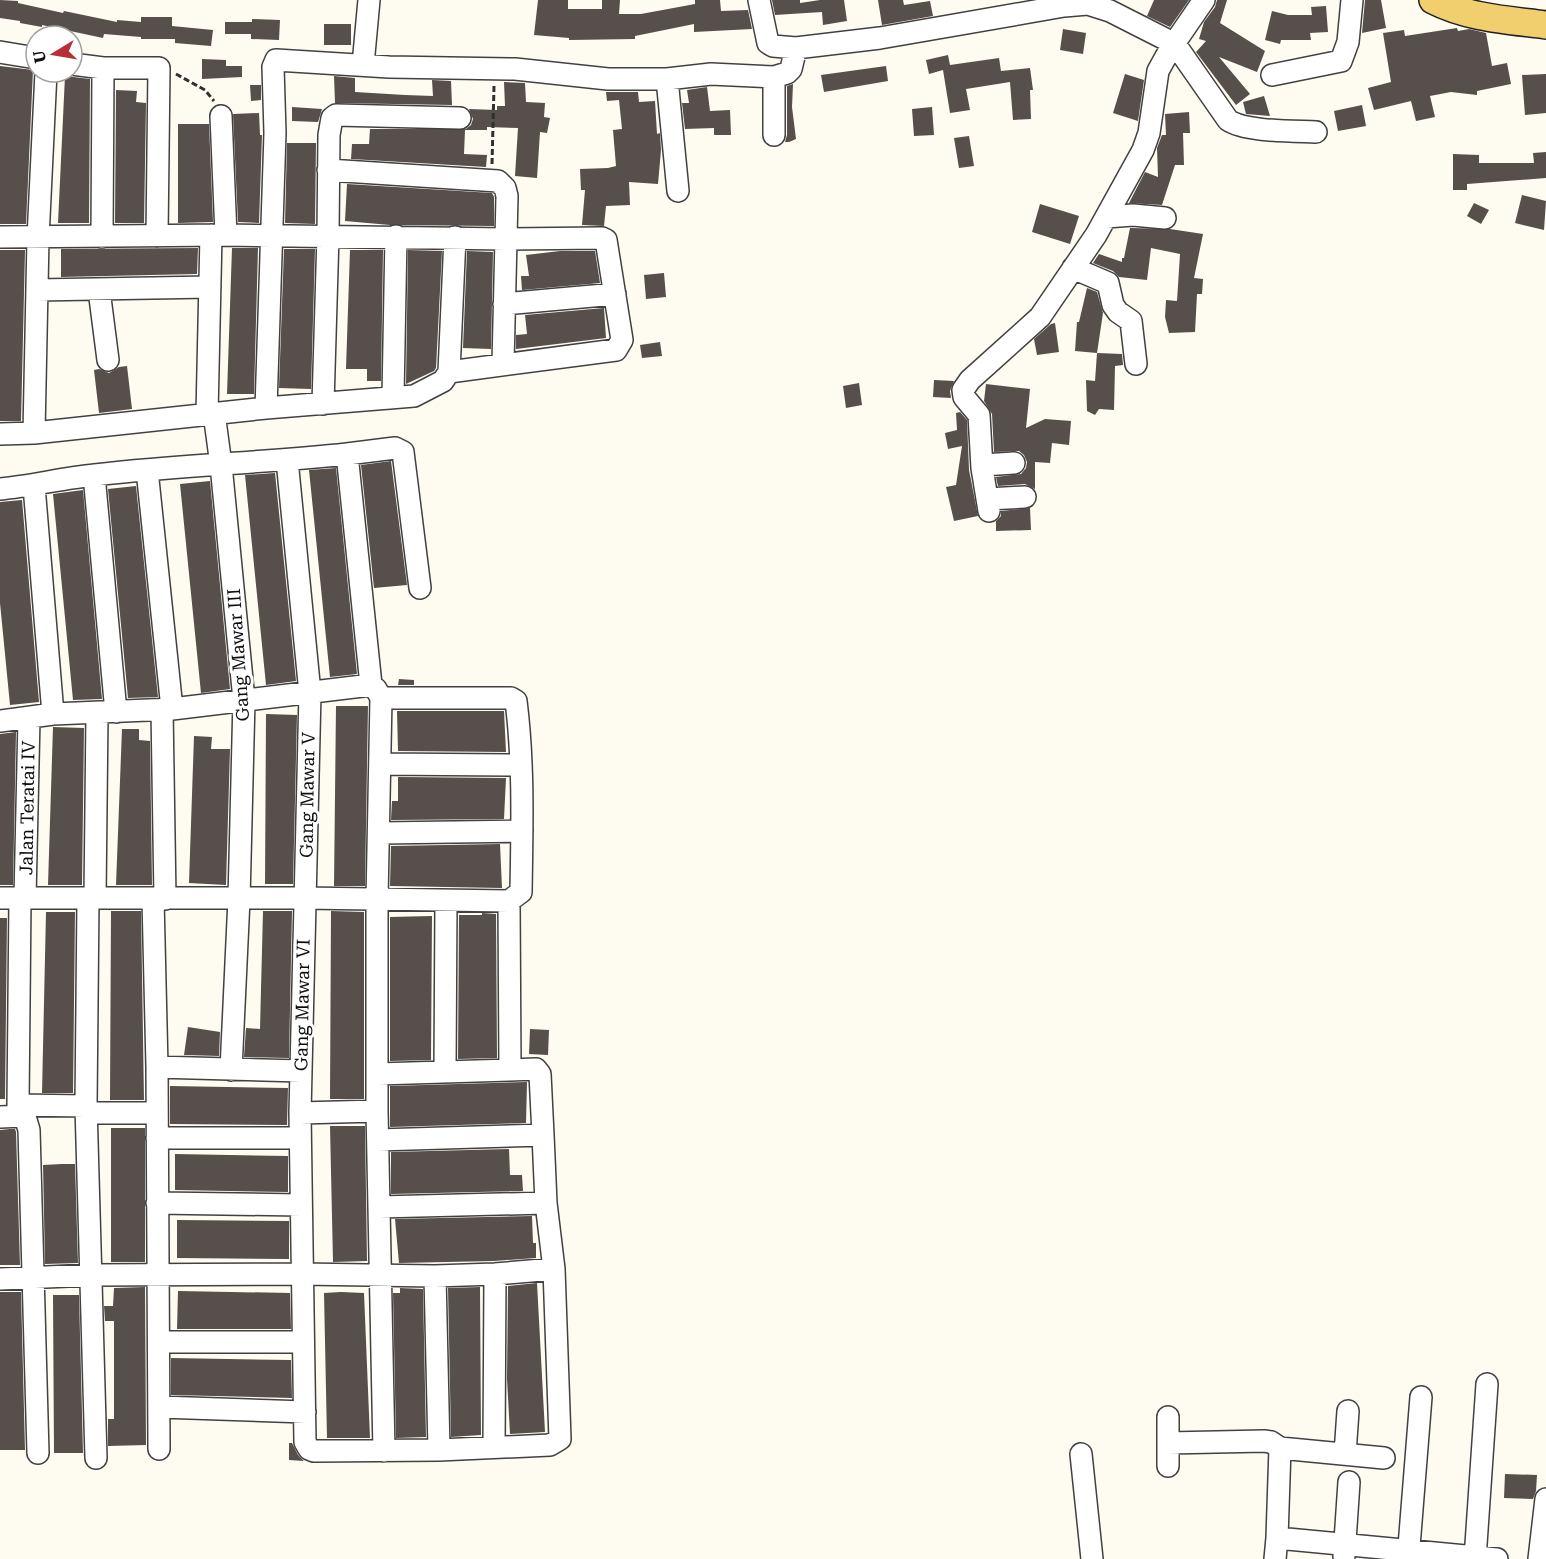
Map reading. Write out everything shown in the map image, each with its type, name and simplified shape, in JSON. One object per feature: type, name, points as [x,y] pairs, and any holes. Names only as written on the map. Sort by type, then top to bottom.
[{"type":"main road","points":[[1433,0],[1446,6],[1492,18],[1546,25]]},
{"type":"street","points":[[363,65],[369,0]]},
{"type":"street","points":[[759,0],[768,43],[789,62]]},
{"type":"street","points":[[1025,497],[988,505],[979,415],[964,397],[963,390],[970,380],[1040,317],[1106,217],[1146,142],[1158,71],[1204,0]]},
{"type":"street","points":[[1272,75],[1341,61],[1348,42],[1352,0]]},
{"type":"street","points":[[266,408],[275,133],[273,67],[276,60],[515,69],[608,79],[667,79],[789,62],[880,38],[1064,3],[1088,4],[1110,11],[1172,47],[1233,124],[1271,130],[1316,132]]},
{"type":"street","points":[[0,52],[24,56]]},
{"type":"street","points":[[774,135],[789,62]]},
{"type":"street","points":[[84,66],[104,68],[159,68],[157,236]]},
{"type":"street","points":[[102,237],[104,68]]},
{"type":"street","points":[[667,79],[678,190]]},
{"type":"street","points":[[34,433],[38,238],[45,84]]},
{"type":"street","points":[[323,404],[330,123],[336,115],[460,118]]},
{"type":"street","name":"Gang Mawar III","points":[[221,116],[218,235],[210,288],[210,413],[221,465],[244,700],[239,899],[231,1070]]},
{"type":"street","points":[[328,170],[493,181],[502,184],[506,192],[503,364]]},
{"type":"street","points":[[1106,217],[1133,215],[1165,218]]},
{"type":"street","points":[[0,237],[328,235],[604,239],[608,244],[622,340],[616,350],[449,372]]},
{"type":"street","points":[[393,398],[396,236]]},
{"type":"street","points":[[0,434],[34,433],[210,413],[414,396],[443,381],[449,372],[455,237]]},
{"type":"street","points":[[1073,268],[1108,283],[1110,301],[1118,312],[1131,321],[1136,364]]},
{"type":"street","points":[[37,290],[210,288]]},
{"type":"street","points":[[99,290],[108,360]]},
{"type":"street","points":[[504,304],[615,294]]},
{"type":"street","points":[[0,489],[34,486],[94,475],[287,460],[395,448],[403,452],[420,588]]},
{"type":"street","points":[[347,454],[376,692],[380,764],[377,900],[377,1111],[384,1451],[550,1445],[558,1442],[560,1439],[554,1269],[546,1203],[540,1074],[536,1069],[378,1074]]},
{"type":"street","name":"Gang Mawar V","points":[[287,460],[310,693],[304,898]]},
{"type":"street","points":[[983,465],[1014,463]]},
{"type":"street","points":[[147,470],[167,709],[159,899],[157,1067],[159,1449]]},
{"type":"street","points":[[94,475],[106,712],[92,898],[86,1109],[96,1458]]},
{"type":"street","points":[[34,486],[53,714]]},
{"type":"street","points":[[0,721],[53,714],[167,709],[310,693],[376,692],[513,698],[517,704],[522,831],[521,892],[509,901],[15,898]]},
{"type":"street","name":"Jalan Teratai IV","points":[[29,718],[15,898],[14,1112],[29,1130],[38,1452]]},
{"type":"street","points":[[380,764],[520,765]]},
{"type":"street","points":[[380,833],[522,831]]},
{"type":"street","name":"Gang Mawar VI","points":[[304,898],[300,1138],[305,1442],[309,1449],[314,1451],[384,1451]]},
{"type":"street","points":[[445,1071],[446,901]]},
{"type":"street","points":[[509,901],[510,1070]]},
{"type":"street","points":[[157,1067],[301,1071]]},
{"type":"street","points":[[14,1112],[86,1109],[157,1113]]},
{"type":"street","points":[[300,1113],[377,1111]]},
{"type":"street","points":[[378,1140],[543,1135]]},
{"type":"street","points":[[157,1138],[300,1138]]},
{"type":"street","points":[[158,1203],[301,1205]]},
{"type":"street","points":[[379,1207],[546,1203]]},
{"type":"street","points":[[0,1279],[92,1275],[435,1276],[554,1269]]},
{"type":"street","points":[[494,1447],[495,1274]]},
{"type":"street","points":[[435,1276],[439,1450]]},
{"type":"street","points":[[159,1342],[303,1342]]},
{"type":"street","points":[[1475,1558],[1487,1384]]},
{"type":"street","points":[[1409,1555],[1421,1397]]},
{"type":"street","points":[[160,1407],[305,1412]]},
{"type":"street","points":[[1345,1454],[1348,1411]]},
{"type":"street","points":[[1167,1417],[1168,1466]]},
{"type":"street","points":[[1168,1443],[1264,1441],[1280,1448],[1384,1458]]},
{"type":"street","points":[[1275,1559],[1280,1448]]},
{"type":"street","points":[[1081,1454],[1092,1559]]},
{"type":"street","points":[[1344,1552],[1348,1482]]},
{"type":"street","points":[[1539,1559],[1546,1499]]},
{"type":"street","points":[[1276,1538],[1344,1552],[1497,1559]]},
{"type":"path","points":[[159,68],[185,77],[205,90],[221,116]]},
{"type":"path","points":[[493,181],[494,70]]},
{"type":"building","points":[[0,0],[18,1],[18,3],[63,13],[64,11],[117,22],[117,20],[141,22],[141,17],[172,17],[172,26],[213,30],[211,46],[175,43],[175,39],[141,39],[141,37],[104,34],[103,38],[84,34],[84,24],[26,24],[0,18]]},
{"type":"building","points":[[538,0],[568,0],[568,9],[602,9],[602,0],[620,0],[619,14],[641,14],[695,4],[695,0],[720,0],[721,11],[748,10],[752,29],[694,32],[694,24],[635,36],[635,39],[569,40],[569,38],[534,35]]},
{"type":"building","points":[[772,0],[800,0],[800,3],[844,0],[847,21],[823,25],[822,12],[775,15]]},
{"type":"building","points":[[878,0],[903,0],[904,5],[930,1],[933,16],[882,25]]},
{"type":"building","points":[[1154,0],[1189,0],[1170,27],[1147,16]]},
{"type":"building","points":[[1217,0],[1227,0],[1220,23],[1265,51],[1257,72],[1219,57],[1250,94],[1236,105],[1196,52],[1206,41],[1199,39],[1204,22],[1215,7]]},
{"type":"building","points":[[1365,0],[1381,0],[1386,28],[1362,33]]},
{"type":"building","points":[[1326,6],[1328,32],[1310,33],[1311,40],[1281,40],[1280,44],[1265,40],[1272,11],[1288,15],[1312,15],[1311,7]]},
{"type":"building","points":[[252,19],[280,20],[279,40],[251,39],[251,34],[225,34],[225,22],[252,22]]},
{"type":"building","points":[[324,24],[351,24],[351,45],[324,45]]},
{"type":"building","points":[[1457,28],[1458,31],[1469,29],[1486,33],[1492,66],[1507,63],[1511,84],[1477,91],[1477,95],[1451,92],[1430,96],[1435,117],[1416,121],[1411,101],[1374,110],[1368,88],[1391,82],[1383,33],[1404,30],[1405,36]]},
{"type":"building","points":[[1063,29],[1086,33],[1083,54],[1060,50]]},
{"type":"building","points":[[948,55],[950,65],[999,58],[1001,71],[1030,68],[1033,90],[1030,90],[1031,119],[1013,120],[1010,82],[966,89],[970,110],[950,113],[943,70],[929,74],[926,60]]},
{"type":"building","points":[[202,59],[226,60],[226,66],[242,66],[242,77],[202,79]]},
{"type":"building","points":[[0,66],[24,69],[24,84],[32,84],[26,224],[0,224]]},
{"type":"building","points":[[886,66],[888,81],[824,92],[821,75]]},
{"type":"building","points":[[1125,74],[1144,80],[1138,121],[1113,113]]},
{"type":"building","points":[[1546,74],[1546,113],[1525,115],[1522,75]]},
{"type":"building","points":[[334,76],[355,78],[355,92],[405,95],[433,96],[432,80],[451,81],[452,105],[335,103]]},
{"type":"building","points":[[84,78],[90,79],[89,223],[58,223],[65,84],[84,84]]},
{"type":"building","points":[[504,82],[525,83],[526,102],[545,103],[544,117],[550,118],[547,133],[540,132],[537,178],[515,176],[518,128],[487,127],[487,130],[465,130],[464,154],[487,155],[486,167],[351,159],[352,144],[369,144],[370,129],[466,129],[471,125],[473,119],[469,109],[497,110],[497,106],[505,106]]},
{"type":"building","points":[[793,84],[792,107],[796,139],[785,142],[787,86]]},
{"type":"building","points":[[250,85],[261,85],[261,100],[251,101]]},
{"type":"building","points":[[707,87],[710,111],[730,110],[731,135],[714,135],[714,128],[685,129],[682,103],[689,103],[687,90]]},
{"type":"building","points":[[116,90],[137,91],[136,102],[146,103],[144,223],[115,223]]},
{"type":"building","points":[[606,92],[638,92],[639,102],[655,101],[657,134],[660,133],[661,150],[658,184],[629,182],[630,205],[606,206],[604,226],[582,225],[585,190],[581,190],[580,169],[616,166],[613,130],[622,129],[619,100],[607,101]]},
{"type":"building","points":[[1264,96],[1270,116],[1246,114],[1243,102]]},
{"type":"building","points":[[1362,105],[1366,126],[1338,131],[1334,111]]},
{"type":"building","points":[[292,107],[322,109],[318,122],[292,121]]},
{"type":"building","points":[[932,107],[934,135],[914,136],[912,109]]},
{"type":"building","points":[[1189,112],[1190,133],[1183,133],[1184,165],[1175,165],[1162,205],[1129,203],[1145,172],[1158,177],[1157,148],[1162,135],[1166,135],[1165,114]]},
{"type":"building","points":[[259,113],[260,135],[262,135],[259,223],[238,222],[233,114]]},
{"type":"building","points":[[178,124],[209,124],[213,222],[178,223]]},
{"type":"building","points":[[969,136],[974,166],[959,168],[954,138]]},
{"type":"building","points":[[287,143],[316,143],[315,224],[285,223]]},
{"type":"building","points":[[1546,152],[1546,178],[1467,184],[1467,190],[1453,190],[1453,154],[1479,155],[1479,163],[1534,163],[1533,153]]},
{"type":"building","points":[[347,184],[492,193],[494,226],[390,225],[345,221]]},
{"type":"building","points":[[1522,195],[1546,201],[1544,230],[1515,223]]},
{"type":"building","points":[[1474,203],[1489,210],[1481,224],[1467,216]]},
{"type":"building","points":[[1040,204],[1079,216],[1070,244],[1032,232]]},
{"type":"building","points":[[1130,228],[1170,229],[1203,234],[1194,278],[1203,279],[1202,294],[1197,294],[1195,332],[1169,333],[1165,317],[1166,300],[1177,301],[1180,254],[1151,248],[1147,280],[1119,277],[1113,271],[1093,263],[1099,254],[1122,262]]},
{"type":"building","points":[[198,248],[197,274],[61,277],[61,249]]},
{"type":"building","points":[[232,248],[258,248],[254,394],[227,394]]},
{"type":"building","points":[[284,249],[315,249],[311,389],[279,388]]},
{"type":"building","points":[[0,250],[25,250],[21,421],[0,421]]},
{"type":"building","points":[[350,250],[383,250],[381,381],[367,381],[367,369],[346,369]]},
{"type":"building","points":[[408,250],[442,251],[436,368],[406,384]]},
{"type":"building","points":[[467,251],[493,252],[491,349],[463,348]]},
{"type":"building","points":[[560,251],[595,251],[600,283],[522,290],[521,276],[529,276],[526,255]]},
{"type":"building","points":[[664,273],[666,297],[646,299],[644,275]]},
{"type":"building","points":[[1087,288],[1097,292],[1103,313],[1097,353],[1075,351],[1077,322],[1079,322]]},
{"type":"building","points":[[604,308],[606,338],[516,349],[516,335],[527,334],[525,315]]},
{"type":"building","points":[[1055,323],[1059,352],[1037,355],[1034,339]]},
{"type":"building","points":[[660,342],[662,356],[642,358],[640,345]]},
{"type":"building","points":[[1097,353],[1122,354],[1123,365],[1115,366],[1114,410],[1099,409],[1095,415],[1087,411],[1086,380],[1095,381]]},
{"type":"building","points":[[127,366],[132,409],[99,413],[94,370],[99,369],[109,373],[119,367]]},
{"type":"building","points":[[934,380],[954,381],[950,391],[951,398],[933,397]]},
{"type":"building","points":[[859,383],[862,405],[846,408],[843,386]]},
{"type":"building","points":[[986,384],[1030,389],[1026,428],[1045,419],[1071,421],[1069,445],[1052,443],[1050,463],[1035,462],[1035,489],[1025,484],[998,486],[996,477],[1021,474],[1027,462],[1019,451],[994,452],[992,414],[984,401]]},
{"type":"building","points":[[960,412],[967,420],[969,470],[978,516],[954,521],[946,487],[956,485],[962,446],[948,449],[945,433],[957,430],[956,413]]},
{"type":"building","points":[[391,461],[407,585],[374,588],[361,465]]},
{"type":"building","points":[[336,468],[357,674],[330,677],[309,470]]},
{"type":"building","points":[[275,473],[296,681],[266,685],[245,475]]},
{"type":"building","points":[[210,481],[230,689],[201,693],[180,484]]},
{"type":"building","points":[[136,486],[158,697],[128,698],[108,489]]},
{"type":"building","points":[[83,490],[102,699],[73,700],[53,494]]},
{"type":"building","points":[[22,500],[39,702],[10,705],[0,603],[0,502]]},
{"type":"building","points":[[1030,508],[1031,530],[996,531],[996,521],[1001,516],[1001,511]]},
{"type":"building","points":[[399,679],[414,680],[414,685],[398,685]]},
{"type":"building","points":[[336,706],[368,706],[365,886],[334,886]]},
{"type":"building","points":[[397,711],[504,711],[506,752],[398,751]]},
{"type":"building","points":[[266,714],[297,715],[293,884],[265,884]]},
{"type":"building","points":[[53,727],[84,728],[82,885],[48,885]]},
{"type":"building","points":[[122,729],[139,729],[139,740],[150,741],[152,885],[116,885]]},
{"type":"building","points":[[16,732],[13,885],[0,885],[0,734]]},
{"type":"building","points":[[194,736],[212,737],[211,749],[230,749],[226,885],[189,883]]},
{"type":"building","points":[[398,777],[506,778],[504,819],[391,820],[392,801],[398,801]]},
{"type":"building","points":[[500,844],[502,888],[390,886],[391,846]]},
{"type":"building","points":[[111,911],[141,911],[144,1100],[110,1100]]},
{"type":"building","points":[[263,911],[292,911],[289,1058],[244,1057],[246,1028],[260,1029]]},
{"type":"building","points":[[331,911],[364,912],[364,1099],[330,1099]]},
{"type":"building","points":[[46,912],[75,912],[73,1093],[42,1093]]},
{"type":"building","points":[[482,913],[496,914],[497,1058],[458,1059],[459,915],[482,915]]},
{"type":"building","points":[[432,916],[431,1060],[390,1061],[390,917]]},
{"type":"building","points":[[0,918],[7,918],[5,1099],[0,1099]]},
{"type":"building","points":[[188,1027],[220,1032],[219,1056],[184,1055]]},
{"type":"building","points":[[530,1029],[549,1030],[548,1055],[529,1054]]},
{"type":"building","points":[[527,1082],[526,1123],[390,1127],[390,1086]]},
{"type":"building","points":[[170,1086],[288,1088],[287,1125],[170,1124]]},
{"type":"building","points":[[330,1126],[365,1126],[367,1261],[333,1262]]},
{"type":"building","points":[[111,1128],[145,1128],[145,1262],[111,1262]]},
{"type":"building","points":[[15,1129],[20,1265],[0,1265],[0,1130]]},
{"type":"building","points":[[509,1149],[510,1175],[522,1175],[523,1191],[391,1194],[391,1152]]},
{"type":"building","points":[[175,1154],[288,1156],[288,1192],[175,1190]]},
{"type":"building","points":[[75,1164],[78,1263],[45,1264],[43,1165]]},
{"type":"building","points":[[532,1216],[536,1258],[399,1263],[395,1219]]},
{"type":"building","points":[[177,1220],[289,1221],[289,1259],[177,1258]]},
{"type":"building","points":[[537,1283],[545,1432],[510,1434],[507,1379],[508,1286]]},
{"type":"building","points":[[145,1287],[146,1445],[108,1446],[108,1419],[114,1419],[114,1321],[105,1321],[104,1306],[113,1306],[114,1288]]},
{"type":"building","points":[[480,1287],[481,1435],[451,1437],[448,1288]]},
{"type":"building","points":[[400,1288],[423,1289],[426,1437],[396,1438],[393,1293],[400,1293]]},
{"type":"building","points":[[178,1291],[290,1293],[291,1329],[177,1329]]},
{"type":"building","points":[[0,1292],[21,1292],[25,1450],[0,1450]]},
{"type":"building","points":[[324,1293],[364,1293],[370,1438],[327,1438]]},
{"type":"building","points":[[53,1295],[79,1295],[83,1453],[54,1453]]},
{"type":"building","points":[[171,1358],[291,1360],[292,1398],[171,1395]]},
{"type":"building","points":[[289,1443],[292,1443],[304,1461],[289,1460]]},
{"type":"building","points":[[1505,1474],[1537,1475],[1533,1499],[1504,1498]]}]
